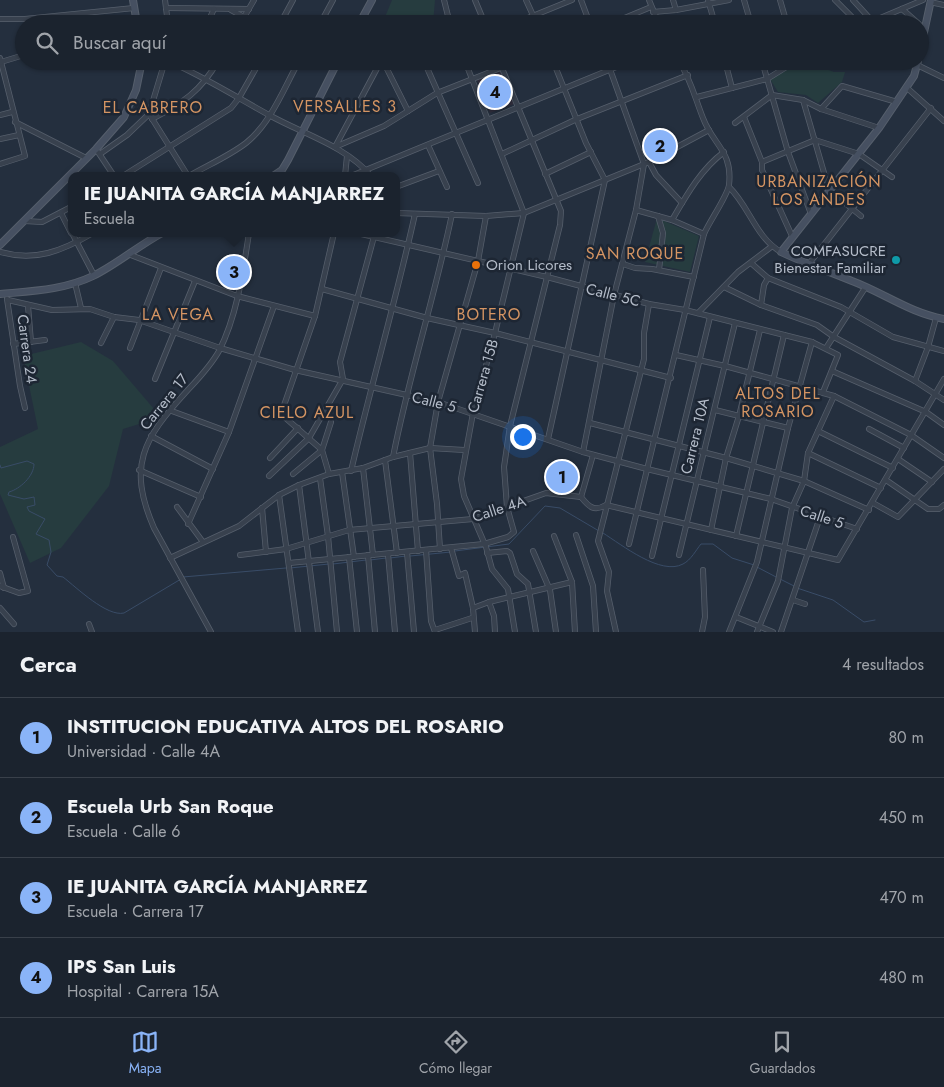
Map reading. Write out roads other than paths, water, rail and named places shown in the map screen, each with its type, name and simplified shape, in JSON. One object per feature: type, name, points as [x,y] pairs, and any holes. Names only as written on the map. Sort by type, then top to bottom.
[{"type":"street","points":[[133,0],[135,15]]},
{"type":"street","points":[[165,0],[167,15]]},
{"type":"street","points":[[245,15],[254,0]]},
{"type":"street","points":[[285,15],[293,0]]},
{"type":"street","points":[[325,15],[333,0]]},
{"type":"street","points":[[364,15],[372,0]]},
{"type":"street","points":[[444,0],[448,15]]},
{"type":"street","points":[[477,0],[482,15]]},
{"type":"street","points":[[526,0],[534,15]]},
{"type":"street","points":[[536,15],[572,0]]},
{"type":"street","points":[[580,0],[586,15]]},
{"type":"street","points":[[649,0],[654,15]]},
{"type":"street","points":[[673,0],[676,10]]},
{"type":"street","points":[[637,15],[652,10],[676,10],[709,2],[729,0]]},
{"type":"street","points":[[744,0],[748,15]]},
{"type":"street","points":[[780,0],[784,15]]},
{"type":"street","points":[[835,0],[850,15]]},
{"type":"street","points":[[854,0],[867,15]]},
{"type":"street","points":[[890,15],[923,0]]},
{"type":"street","points":[[926,15],[931,1],[944,5]]},
{"type":"street","points":[[709,2],[713,15]]},
{"type":"street","points":[[76,15],[134,8]]},
{"type":"street","points":[[166,8],[248,9]]},
{"type":"street","points":[[211,15],[214,9]]},
{"type":"street","points":[[229,9],[240,15]]},
{"type":"street","points":[[902,9],[909,15]]},
{"type":"street","points":[[0,19],[15,20]]},
{"type":"street","points":[[0,164],[25,156],[1,72],[0,60],[15,57]]},
{"type":"street","points":[[98,151],[105,138],[124,116],[133,101],[140,70]]},
{"type":"street","points":[[73,172],[86,158],[127,135],[149,114],[163,70]]},
{"type":"street","points":[[185,70],[302,132],[335,147],[368,172]]},
{"type":"street","points":[[152,119],[196,92],[213,70]]},
{"type":"street","points":[[129,172],[220,116],[239,98],[255,70]]},
{"type":"street","points":[[196,172],[247,142],[269,115],[294,70]]},
{"type":"street","points":[[281,172],[331,70]]},
{"type":"street","points":[[335,147],[377,70]]},
{"type":"street","points":[[387,70],[408,111]]},
{"type":"street","points":[[428,70],[478,183]]},
{"type":"street","points":[[469,70],[524,213]]},
{"type":"street","points":[[335,147],[384,126],[437,93],[496,70]]},
{"type":"street","points":[[486,549],[514,532],[506,507],[504,467],[510,426],[560,225],[561,211],[503,70]]},
{"type":"street","points":[[548,439],[565,352],[605,180],[591,152],[557,70]]},
{"type":"street","points":[[359,172],[608,70]]},
{"type":"street","points":[[610,70],[647,163],[682,203]]},
{"type":"street","points":[[629,544],[671,378],[685,310],[704,234],[729,187],[728,162],[724,152],[709,130],[685,70]]},
{"type":"street","points":[[727,70],[732,88]]},
{"type":"street","points":[[764,70],[788,152],[811,214]]},
{"type":"street","points":[[696,97],[767,79],[782,70]]},
{"type":"street","points":[[781,252],[879,128],[897,102],[915,70]]},
{"type":"street","points":[[929,70],[944,77]]},
{"type":"street","points":[[502,154],[577,119],[623,102],[688,74]]},
{"type":"street","points":[[0,88],[6,86]]},
{"type":"street","points":[[821,108],[839,87],[897,102]]},
{"type":"street","points":[[906,87],[944,121]]},
{"type":"street","points":[[735,123],[772,96],[803,100],[879,128]]},
{"type":"street","points":[[803,100],[829,190],[861,216]]},
{"type":"street","points":[[808,265],[930,108]]},
{"type":"street","points":[[0,116],[12,112]]},
{"type":"street","points":[[149,114],[186,172]]},
{"type":"street","points":[[744,117],[762,162],[762,170],[792,236]]},
{"type":"street","points":[[15,122],[86,158]]},
{"type":"street","points":[[400,213],[486,216],[524,213],[556,198],[647,163],[709,130]]},
{"type":"street","points":[[0,139],[19,135]]},
{"type":"street","points":[[105,138],[112,145]]},
{"type":"street","points":[[762,162],[815,140],[859,154],[892,177]]},
{"type":"street","points":[[428,145],[447,187]]},
{"type":"street","points":[[98,151],[111,172]]},
{"type":"street","points":[[545,174],[591,152]]},
{"type":"street","points":[[672,220],[711,162],[724,152]]},
{"type":"street","points":[[345,172],[347,156]]},
{"type":"street","points":[[583,452],[614,295],[647,163]]},
{"type":"street","points":[[400,184],[438,170]]},
{"type":"street","points":[[0,245],[68,177]]},
{"type":"street","points":[[729,187],[737,195],[770,247],[865,288],[906,309],[944,319]]},
{"type":"street","points":[[25,222],[42,222],[68,209]]},
{"type":"street","points":[[636,210],[672,220],[704,234]]},
{"type":"street","points":[[61,213],[68,226]]},
{"type":"street","name":"Carrera 15B","points":[[515,632],[508,589],[492,569],[461,487],[464,450],[524,213]]},
{"type":"street","points":[[351,471],[370,388],[393,308],[414,214]]},
{"type":"street","points":[[393,456],[405,395],[444,254],[452,214]]},
{"type":"street","points":[[440,549],[430,448],[438,402],[462,325],[478,261],[486,216]]},
{"type":"street","points":[[658,216],[663,233],[659,270]]},
{"type":"street","points":[[74,237],[94,276]]},
{"type":"street","points":[[0,252],[17,256],[40,256],[77,243],[86,237]]},
{"type":"street","points":[[5,296],[49,290],[94,276],[150,237]]},
{"type":"street","name":"Carrera 17","points":[[211,632],[146,510],[139,470],[151,436],[169,410],[210,366],[220,348],[237,296],[248,237]]},
{"type":"street","points":[[329,474],[322,450],[282,414],[295,370],[315,316],[333,237]]},
{"type":"street","points":[[270,476],[309,438],[344,375],[340,362],[359,299],[374,237]]},
{"type":"street","name":"Calle 5C","points":[[382,237],[444,254],[547,277],[649,304],[685,310],[812,342],[838,355],[832,371]]},
{"type":"street","points":[[698,314],[724,287],[770,247]]},
{"type":"street","points":[[128,254],[237,296],[315,316]]},
{"type":"street","points":[[751,263],[768,278],[849,312],[893,337],[944,351]]},
{"type":"street","points":[[622,264],[635,268],[659,270],[694,277]]},
{"type":"street","points":[[130,348],[161,268]]},
{"type":"street","points":[[761,305],[764,285],[768,278]]},
{"type":"street","points":[[155,379],[195,281]]},
{"type":"street","points":[[74,283],[81,308]]},
{"type":"street","points":[[724,287],[761,305],[816,325],[944,400]]},
{"type":"street","points":[[826,348],[865,288]]},
{"type":"street","points":[[322,289],[427,318],[495,333],[671,378]]},
{"type":"street","name":"Calle 5","points":[[5,296],[28,306],[57,310],[81,308],[96,310],[114,317],[140,320],[255,359],[340,382],[438,402],[593,455],[771,498],[792,508],[857,529]]},
{"type":"street","name":"Carrera 24","points":[[5,296],[25,408]]},
{"type":"street","points":[[616,632],[607,591],[608,572],[598,538],[639,371],[644,359],[644,333],[649,304]]},
{"type":"street","points":[[28,306],[31,342]]},
{"type":"street","points":[[188,524],[229,432],[274,306]]},
{"type":"street","points":[[101,343],[114,317]]},
{"type":"street","points":[[652,556],[710,317]]},
{"type":"street","points":[[914,381],[928,347],[936,318]]},
{"type":"street","name":"Carrera 10A","points":[[679,554],[735,323]]},
{"type":"street","points":[[711,530],[726,458],[739,416],[760,330]]},
{"type":"street","points":[[736,536],[751,466],[764,422],[784,336]]},
{"type":"street","points":[[13,344],[45,340]]},
{"type":"street","points":[[729,632],[757,562],[788,428],[812,342]]},
{"type":"street","points":[[676,355],[799,385],[834,396],[911,435],[944,458]]},
{"type":"street","points":[[823,392],[832,371],[926,412],[944,425]]},
{"type":"street","points":[[857,529],[944,379]]},
{"type":"street","points":[[758,630],[778,581],[792,508],[804,481],[808,453],[834,396]]},
{"type":"street","points":[[169,410],[229,432]]},
{"type":"street","points":[[714,410],[788,428]]},
{"type":"street","points":[[293,474],[322,450],[331,422]]},
{"type":"street","points":[[590,423],[704,452],[804,481],[869,510]]},
{"type":"street","points":[[270,458],[298,428]]},
{"type":"street","points":[[869,429],[904,448]]},
{"type":"street","points":[[818,431],[893,468]]},
{"type":"street","points":[[151,436],[213,469]]},
{"type":"street","points":[[170,558],[239,526],[279,494],[299,485],[329,474],[363,468],[393,456],[430,448],[464,450]]},
{"type":"street","points":[[410,453],[414,524],[418,551]]},
{"type":"street","points":[[808,453],[881,488]]},
{"type":"street","points":[[581,497],[593,455]]},
{"type":"street","points":[[898,459],[932,482]]},
{"type":"street","points":[[385,460],[397,553]]},
{"type":"street","points":[[363,468],[370,528],[370,558],[376,632]]},
{"type":"street","points":[[873,503],[898,517],[944,469]]},
{"type":"street","points":[[139,470],[202,496]]},
{"type":"street","points":[[342,472],[349,530],[357,632]]},
{"type":"street","points":[[320,478],[328,536],[337,632]]},
{"type":"street","points":[[886,480],[928,509],[935,510],[944,505]]},
{"type":"street","points":[[299,485],[318,632]]},
{"type":"street","name":"Calle 4A","points":[[240,555],[286,549],[349,530],[472,519],[546,493],[581,497],[589,507],[594,509],[606,505],[838,560],[857,529]]},
{"type":"street","points":[[279,494],[298,632]]},
{"type":"street","points":[[176,507],[203,542]]},
{"type":"street","points":[[262,508],[266,552]]},
{"type":"street","points":[[781,632],[820,518]]},
{"type":"street","points":[[576,535],[593,586],[596,632]]},
{"type":"street","points":[[554,536],[572,582],[575,632]]},
{"type":"street","points":[[0,573],[1,587],[19,593],[27,593],[28,587],[13,537]]},
{"type":"street","points":[[289,567],[309,561],[330,558],[350,560],[388,557],[397,553],[407,556],[418,551],[440,549],[452,552],[486,549],[509,552],[517,574],[528,584],[536,632]]},
{"type":"street","points":[[426,551],[431,621],[435,631],[472,618]]},
{"type":"street","points":[[533,551],[550,589],[556,632]]},
{"type":"street","points":[[452,552],[459,576],[465,573],[473,608],[472,618],[475,632]]},
{"type":"street","points":[[407,556],[414,632]]},
{"type":"street","points":[[388,557],[395,632]]},
{"type":"street","points":[[702,632],[705,617],[703,570]]},
{"type":"street","points":[[473,608],[489,602],[550,589],[572,582]]},
{"type":"street","points":[[793,600],[805,604]]},
{"type":"street","points":[[489,602],[494,616],[495,632]]},
{"type":"street","points":[[0,608],[14,624]]},
{"type":"street","points":[[736,617],[758,630],[773,632]]},
{"type":"street","points":[[89,624],[92,632]]},
{"type":"street","points":[[454,625],[455,632]]},
{"type":"waterway","points":[[0,465],[1,468],[27,461],[34,464],[32,473],[26,481],[18,488],[9,492],[8,495],[24,499],[34,497],[35,505],[27,507],[29,511],[45,519],[36,534],[49,540],[51,552],[47,565],[57,576],[63,577],[101,606],[109,611],[124,613],[181,579]]},
{"type":"waterway","points":[[455,551],[509,544],[545,506],[560,508],[599,531]]},
{"type":"waterway","points":[[603,533],[642,558],[664,566],[674,567],[683,564],[701,544],[713,544],[732,558],[754,565]]},
{"type":"waterway","points":[[410,556],[451,552]]},
{"type":"waterway","points":[[390,558],[406,556]]},
{"type":"waterway","points":[[370,560],[386,558]]},
{"type":"waterway","points":[[333,564],[366,560]]},
{"type":"waterway","points":[[290,568],[329,564]]},
{"type":"waterway","points":[[757,567],[776,577]]},
{"type":"waterway","points":[[183,577],[286,568]]},
{"type":"waterway","points":[[780,579],[794,586]]},
{"type":"waterway","points":[[797,588],[833,600],[864,622],[875,620]]},
{"type":"place","name":"IPS San Luis","points":[[495,92]]},
{"type":"place","name":"Escuela Urb San Roque","points":[[660,146]]},
{"type":"place","name":"COMFASUCRE Bienestar Familiar","points":[[896,260]]},
{"type":"place","name":"Orion Licores","points":[[476,265]]},
{"type":"place","name":"IE JUANITA GARCÍA MANJARREZ","points":[[234,272]]},
{"type":"place","name":"INSTITUCION EDUCATIVA ALTOS DEL ROSARIO","points":[[562,477]]},
{"type":"district","name":"VERSALLES 3","points":[[345,106]]},
{"type":"district","name":"EL CABRERO","points":[[153,107]]},
{"type":"district","name":"URBANIZACIÓN LOS ANDES","points":[[819,190]]},
{"type":"district","name":"SAN ROQUE","points":[[635,253]]},
{"type":"district","name":"LA VEGA","points":[[178,314]]},
{"type":"district","name":"BOTERO","points":[[489,314]]},
{"type":"district","name":"ALTOS DEL ROSARIO","points":[[778,402]]},
{"type":"district","name":"CIELO AZUL","points":[[307,412]]}]
